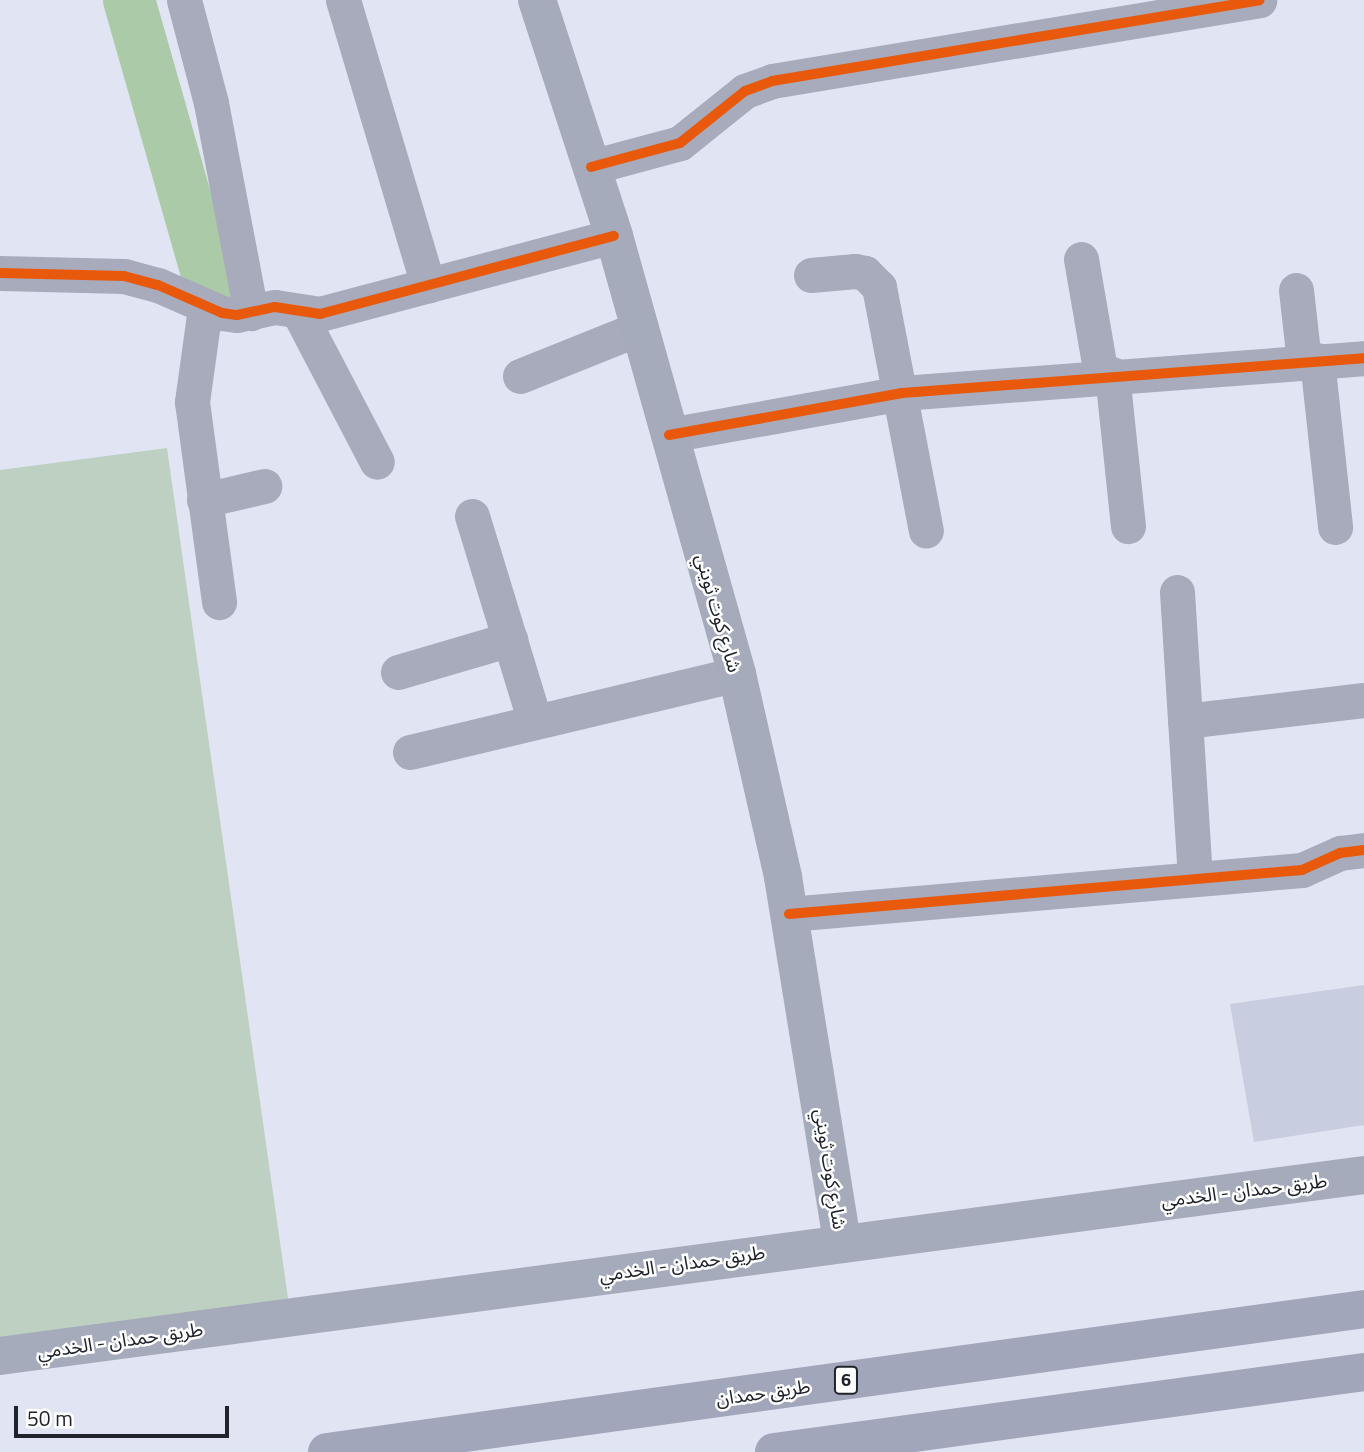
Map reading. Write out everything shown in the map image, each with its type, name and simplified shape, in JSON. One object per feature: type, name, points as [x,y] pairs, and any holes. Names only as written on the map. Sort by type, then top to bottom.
[{"type":"highway","name":"طريق حمدان","points":[[327,1452],[1364,1309]]},
{"type":"highway","points":[[774,1452],[1364,1372]]},
{"type":"main road","name":"شارع كوت ثويني","points":[[537,0],[614,236],[737,674],[789,914],[842,1241]]},
{"type":"main road","name":"طريق حمدان - الخدمي","points":[[0,1356],[842,1241],[1364,1175]]},
{"type":"street","points":[[184,0],[211,103],[251,313]]},
{"type":"street","points":[[344,0],[428,286]]},
{"type":"street","points":[[592,167],[680,143],[745,91],[772,81],[1259,0]]},
{"type":"street","points":[[0,273],[124,276],[158,285],[205,308],[237,315],[275,307],[298,311],[332,311],[614,236]]},
{"type":"street","points":[[1081,259],[1107,374],[1128,526]]},
{"type":"street","points":[[811,275],[855,271],[873,279],[879,287],[902,393],[926,530]]},
{"type":"street","points":[[1296,290],[1311,360],[1335,527]]},
{"type":"street","points":[[205,308],[192,402],[219,602]]},
{"type":"street","points":[[298,311],[377,462]]},
{"type":"street","points":[[520,376],[640,328]]},
{"type":"street","points":[[669,435],[902,393],[1107,374],[1364,358]]},
{"type":"street","points":[[204,500],[264,486]]},
{"type":"street","points":[[472,516],[536,722]]},
{"type":"street","points":[[1177,592],[1195,877]]},
{"type":"street","points":[[398,672],[510,639]]},
{"type":"street","points":[[410,752],[737,674]]},
{"type":"street","points":[[1185,721],[1364,700]]},
{"type":"street","points":[[789,914],[1195,877],[1302,870],[1340,853],[1364,850]]},
{"type":"green space","points":[[167,448],[289,1305],[0,1341],[0,470]]},
{"type":"building","points":[[1364,985],[1364,1125],[1254,1142],[1230,1004]]},
{"type":"waterway","points":[[129,0],[216,306]]},
{"type":"cycle path","points":[[591,167],[680,143],[745,91],[772,81],[1259,0]]},
{"type":"cycle path","points":[[0,273],[124,276],[158,285],[222,313],[237,315],[275,307],[320,314],[614,236]]},
{"type":"cycle path","points":[[669,435],[902,393],[1364,358]]},
{"type":"cycle path","points":[[789,914],[1302,870],[1340,853],[1364,850]]}]
